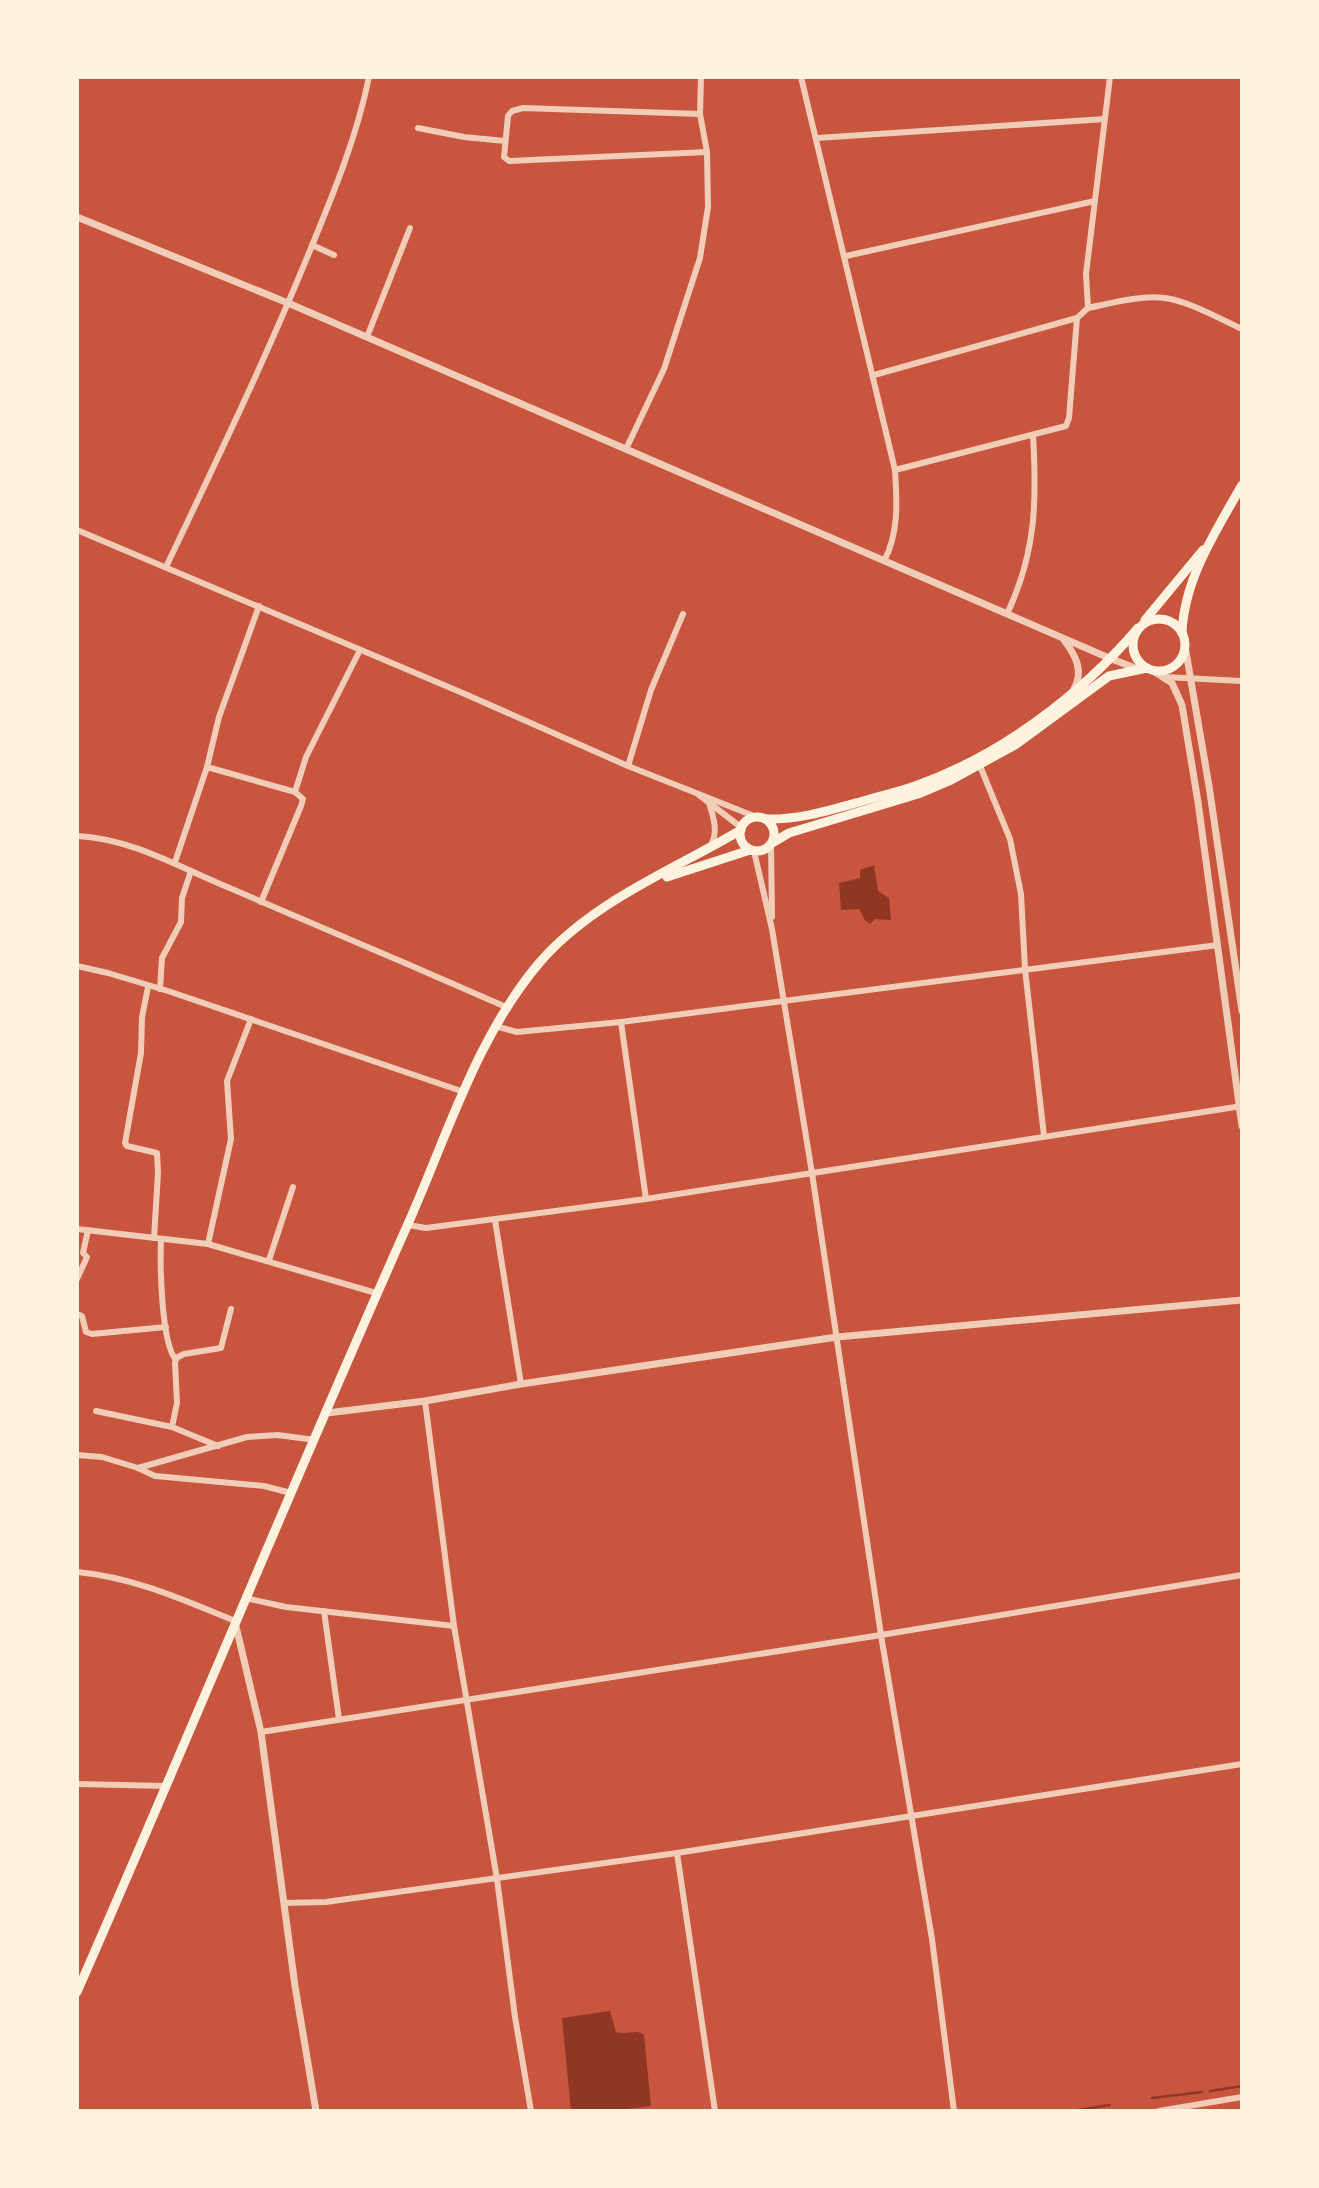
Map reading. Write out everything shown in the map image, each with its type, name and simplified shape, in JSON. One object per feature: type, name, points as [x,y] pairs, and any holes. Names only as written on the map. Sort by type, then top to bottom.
[{"type":"main road","points":[[1182,633],[1186,598],[1209,543],[1242,485]]},
{"type":"main road","points":[[78,1989],[464,1092],[506,1007],[542,960],[569,934],[604,907],[709,849],[741,829],[749,820],[806,816],[914,786],[975,759],[1046,719],[1140,626],[1209,543]]},
{"type":"main road","points":[[645,884],[752,850],[763,850],[789,833],[918,794],[980,766],[1097,682],[1109,676],[1145,669],[1166,670],[1174,666],[1183,655],[1185,646],[1177,625],[1164,619],[1154,619],[1140,626],[1133,636],[1133,650],[1145,669]]},
{"type":"main road","points":[[762,818],[769,822],[774,832],[771,844]]},
{"type":"main road","points":[[741,829],[743,844],[752,850]]},
{"type":"street","points":[[166,567],[288,303],[334,193],[364,101],[369,77]]},
{"type":"street","points":[[626,449],[664,369],[700,258],[708,207],[707,152],[700,114],[701,77]]},
{"type":"street","points":[[801,77],[846,256],[895,470],[896,529],[893,545],[884,561]]},
{"type":"street","points":[[1088,308],[1086,274],[1110,77]]},
{"type":"street","points":[[700,114],[523,108],[512,111],[508,116],[504,157],[509,161],[707,152]]},
{"type":"street","points":[[817,138],[1105,119]]},
{"type":"street","points":[[418,128],[464,137],[505,141]]},
{"type":"street","points":[[846,256],[1095,201]]},
{"type":"street","points":[[77,217],[288,303],[1109,658],[1166,677],[1242,681]]},
{"type":"street","points":[[367,337],[410,228]]},
{"type":"street","points":[[312,245],[334,255]]},
{"type":"street","points":[[874,375],[1077,318],[1088,308],[1135,299],[1164,298],[1190,305],[1242,329]]},
{"type":"street","points":[[895,470],[1066,426],[1069,418],[1077,318]]},
{"type":"street","points":[[1007,614],[1019,589],[1030,552],[1036,477],[1033,435]]},
{"type":"street","points":[[77,530],[628,766],[762,818]]},
{"type":"street","points":[[175,862],[207,767],[219,717],[259,606]]},
{"type":"street","points":[[628,766],[651,690],[683,614]]},
{"type":"street","points":[[1061,637],[1072,650],[1079,667],[1078,681],[1073,691]]},
{"type":"street","points":[[1185,646],[1209,786],[1242,1011]]},
{"type":"street","points":[[295,792],[306,757],[360,650]]},
{"type":"street","points":[[1166,677],[1177,691],[1182,705],[1242,1126]]},
{"type":"street","points":[[980,766],[1010,839],[1021,894],[1025,969],[1044,1136]]},
{"type":"street","points":[[207,767],[295,792],[303,799],[261,902]]},
{"type":"street","points":[[697,794],[741,829]]},
{"type":"street","points":[[709,804],[716,828],[715,838],[709,849]]},
{"type":"street","points":[[77,836],[110,839],[175,862],[261,902],[330,929],[506,1007]]},
{"type":"street","points":[[771,844],[772,929]]},
{"type":"street","points":[[752,850],[772,929],[812,1173],[881,1635],[932,1938],[954,2111]]},
{"type":"street","points":[[160,989],[162,958],[181,922],[182,898],[191,871]]},
{"type":"street","points":[[495,1026],[517,1032],[621,1022],[1218,944]]},
{"type":"street","points":[[77,966],[160,989],[464,1092]]},
{"type":"street","points":[[148,987],[142,1017],[141,1053],[125,1143],[127,1146],[157,1153],[157,1239],[170,1353],[176,1360],[177,1403],[172,1427]]},
{"type":"street","points":[[208,1244],[231,1139],[227,1081],[251,1019]]},
{"type":"street","points":[[621,1022],[646,1199]]},
{"type":"street","points":[[408,1225],[426,1228],[646,1199],[1241,1106]]},
{"type":"street","points":[[269,1260],[293,1188]]},
{"type":"street","points":[[495,1220],[522,1384]]},
{"type":"street","points":[[77,1229],[208,1244],[376,1293]]},
{"type":"street","points":[[77,1279],[87,1257],[83,1253],[88,1230]]},
{"type":"street","points":[[327,1413],[425,1401],[836,1337],[1242,1300]]},
{"type":"street","points":[[176,1360],[184,1354],[222,1348],[231,1309]]},
{"type":"street","points":[[77,1314],[82,1316],[86,1332],[92,1334],[166,1327]]},
{"type":"street","points":[[425,1401],[454,1626],[497,1879],[515,2017],[531,2111]]},
{"type":"street","points":[[96,1411],[172,1427],[218,1446]]},
{"type":"street","points":[[138,1468],[247,1437],[278,1435],[315,1440]]},
{"type":"street","points":[[77,1455],[102,1457],[155,1476],[264,1486],[291,1493]]},
{"type":"street","points":[[77,1572],[116,1578],[144,1586],[235,1621],[261,1731],[316,2111]]},
{"type":"street","points":[[261,1731],[881,1635],[1242,1575]]},
{"type":"street","points":[[245,1598],[286,1607],[454,1626]]},
{"type":"street","points":[[324,1611],[340,1719]]},
{"type":"street","points":[[284,1903],[326,1902],[677,1853],[1242,1764]]},
{"type":"street","points":[[77,1784],[167,1786]]},
{"type":"street","points":[[677,1853],[715,2111]]},
{"type":"street","points":[[1159,2111],[1242,2097]]},
{"type":"shaded area","points":[[874,865],[878,891],[889,898],[891,920],[875,919],[870,924],[859,909],[841,910],[839,883],[860,878],[860,870]]},
{"type":"shaded area","points":[[610,2011],[616,2032],[638,2032],[644,2035],[651,2106],[612,2111],[571,2111],[562,2018]]},
{"type":"waterway","points":[[1210,2091],[1242,2086]]},
{"type":"waterway","points":[[1152,2098],[1202,2092]]},
{"type":"waterway","points":[[1071,2111],[1110,2105]]}]
